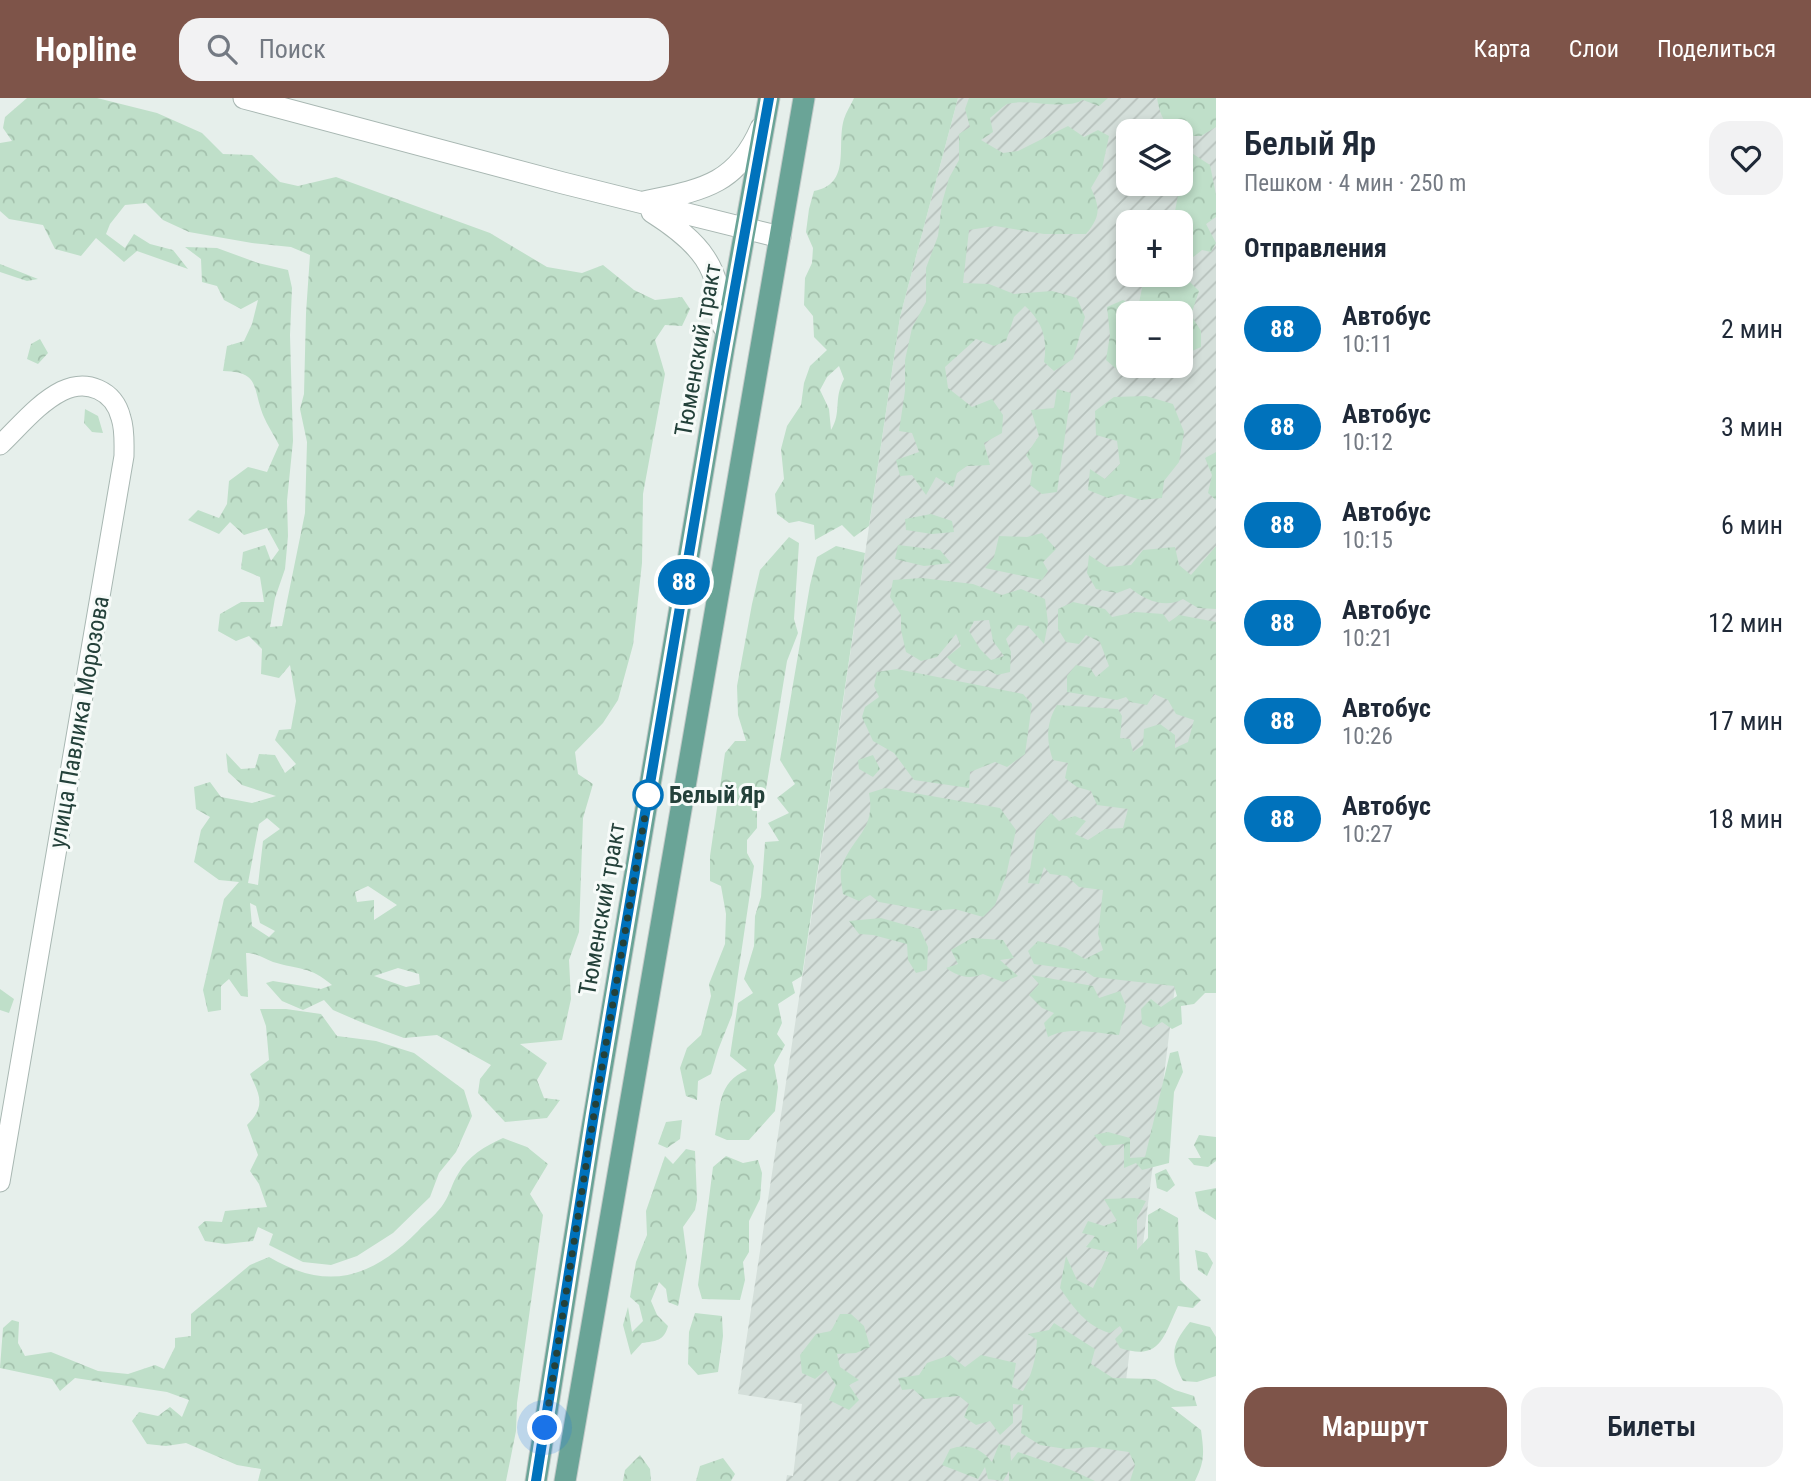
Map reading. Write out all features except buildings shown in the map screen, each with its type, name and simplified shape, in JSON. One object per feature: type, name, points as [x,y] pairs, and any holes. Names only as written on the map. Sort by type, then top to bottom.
[{"type":"main road","points":[[565,1481],[804,98]]},
{"type":"main road","name":"Тюменский тракт","points":[[536,1481],[592,1127],[767,107]]},
{"type":"street","points":[[244,98],[639,203],[780,237]]},
{"type":"street","points":[[639,203],[701,189],[727,175],[750,150],[767,107]]},
{"type":"street","points":[[639,203],[672,224],[697,247],[707,262],[722,298],[724,347]]},
{"type":"street","name":"улица Павлика Морозова","points":[[0,445],[60,391],[88,385],[111,398],[121,418],[124,456],[0,1182]]},
{"type":"shaded area","points":[[958,98],[1216,98],[1216,989],[1175,987],[1122,1413],[1189,1481],[786,1481],[787,1475],[793,1476],[802,1404],[738,1394],[900,317]]},
{"type":"green space","points":[[27,98],[97,98],[157,113],[202,133],[223,154],[252,155],[280,182],[298,186],[336,177],[490,233],[547,267],[582,273],[603,265],[634,290],[655,300],[682,297],[690,309],[682,326],[665,325],[655,340],[665,374],[643,494],[642,563],[633,645],[618,700],[603,723],[575,752],[578,774],[593,784],[583,818],[579,932],[569,960],[571,999],[562,1040],[520,1044],[547,1063],[537,1080],[544,1098],[560,1100],[547,1118],[505,1122],[478,1093],[480,1079],[491,1065],[437,1035],[404,1038],[333,1010],[324,1000],[303,1010],[282,1001],[266,983],[273,981],[321,989],[332,985],[304,969],[246,953],[248,997],[241,996],[229,979],[221,986],[221,1010],[208,1012],[203,990],[224,899],[239,882],[219,880],[194,862],[201,830],[210,817],[196,809],[194,787],[210,782],[221,797],[252,803],[276,796],[242,785],[228,772],[226,753],[241,769],[255,768],[259,754],[275,755],[285,773],[296,764],[275,740],[279,730],[291,729],[296,701],[290,665],[279,678],[261,674],[262,649],[249,636],[236,641],[218,631],[220,614],[241,602],[264,602],[260,577],[241,569],[243,552],[265,545],[271,561],[279,550],[267,528],[244,535],[230,522],[219,534],[188,520],[198,510],[219,518],[227,504],[229,481],[248,467],[267,472],[279,445],[263,415],[253,382],[243,374],[223,371],[227,346],[244,341],[258,300],[241,309],[224,300],[217,286],[202,282],[201,259],[185,247],[217,248],[258,263],[288,270],[292,288],[290,335],[293,441],[287,501],[285,569],[275,598],[270,627],[282,626],[305,513],[307,442],[300,409],[304,394],[310,255],[291,247],[189,232],[163,220],[146,203],[125,205],[110,224],[106,234],[125,248],[134,234],[150,244],[173,250],[188,269],[137,251],[124,262],[96,238],[81,256],[55,249],[43,225],[9,219],[0,211],[0,143],[12,141],[3,128],[5,117]],"holes":[[[267,818],[280,829],[263,841],[258,885],[248,883],[259,824]],[[368,886],[397,905],[374,920],[374,900],[357,902],[355,892]],[[250,903],[256,906],[260,923],[275,931],[269,937],[252,926]],[[398,968],[419,974],[420,984],[406,987],[374,976]]]},
{"type":"green space","points":[[854,98],[958,98],[900,317],[869,526],[854,537],[842,525],[815,540],[814,525],[799,521],[789,523],[777,514],[775,494],[784,479],[781,449],[787,426],[801,405],[810,366],[827,350],[814,337],[813,316],[804,305],[805,278],[812,263],[813,248],[806,232],[814,191],[826,187],[838,172],[844,119]],"holes":[[[839,366],[844,379],[836,417],[831,430],[829,409],[820,390],[827,377]]]},
{"type":"green space","points":[[969,98],[1108,98],[1099,106],[1083,100],[1056,105],[1025,102],[1007,104],[990,118],[993,132],[981,140],[1003,153],[1018,151],[1068,126],[1084,137],[1098,130],[1109,136],[1102,169],[1091,188],[1096,201],[1097,217],[1086,234],[1044,234],[995,226],[969,230],[963,283],[989,284],[1014,294],[1052,291],[1077,298],[1085,317],[1073,359],[1054,371],[1044,362],[1045,346],[1040,324],[1025,306],[1014,317],[1006,341],[994,346],[976,339],[945,367],[948,388],[972,407],[992,399],[1003,415],[1002,433],[984,443],[990,465],[967,466],[957,473],[953,487],[936,477],[926,495],[912,475],[900,476],[896,460],[919,452],[912,433],[899,431],[905,391],[905,360],[912,328],[926,302],[926,268],[938,236],[942,203],[949,178],[959,160],[959,134],[970,127],[965,109]]},
{"type":"green space","points":[[1157,98],[1216,98],[1216,127],[1201,136],[1193,136],[1193,119],[1164,119]]},
{"type":"green space","points":[[1193,154],[1210,165],[1216,195],[1216,217],[1206,224],[1216,243],[1211,252],[1202,250],[1193,257],[1193,210],[1175,210],[1178,196],[1193,196]]},
{"type":"green space","points":[[0,264],[38,279],[27,281],[0,272]]},
{"type":"green space","points":[[1193,285],[1199,291],[1193,309],[1193,301],[1139,301],[1142,287]]},
{"type":"green space","points":[[1116,303],[1116,369],[1106,360],[1110,335],[1107,307]]},
{"type":"green space","points":[[1193,318],[1201,331],[1201,347],[1193,351]]},
{"type":"green space","points":[[40,339],[48,353],[38,364],[27,359],[31,344]]},
{"type":"green space","points":[[1057,389],[1071,393],[1057,492],[1042,494],[1030,485],[1033,466],[1026,455],[1039,436],[1031,410],[1054,408]]},
{"type":"green space","points":[[1146,396],[1173,404],[1184,432],[1179,462],[1164,481],[1162,498],[1141,500],[1121,494],[1108,498],[1088,490],[1090,469],[1105,479],[1120,464],[1117,441],[1096,435],[1095,411],[1114,397]]},
{"type":"green space","points":[[85,409],[98,416],[103,433],[92,432],[84,423]]},
{"type":"green space","points":[[1216,452],[1216,500],[1208,493],[1212,475],[1205,458]]},
{"type":"green space","points":[[931,514],[952,521],[954,532],[932,534],[906,530],[905,519]]},
{"type":"green space","points":[[1042,533],[1056,549],[1043,562],[1048,571],[1042,580],[985,568],[994,557],[999,536],[1027,537]]},
{"type":"green space","points":[[789,537],[799,543],[794,619],[798,633],[787,661],[764,801],[757,809],[757,828],[747,840],[747,853],[754,866],[732,1015],[711,1074],[698,1081],[697,1100],[686,1096],[680,1068],[687,1048],[701,1035],[711,996],[709,984],[725,944],[726,914],[721,886],[710,881],[710,856],[725,753],[735,741],[746,741],[738,715],[737,686],[760,570]]},
{"type":"green space","points":[[898,545],[940,550],[951,563],[924,566],[895,559]]},
{"type":"green space","points":[[836,546],[865,553],[802,976],[792,982],[795,993],[778,1004],[782,1023],[777,1034],[785,1045],[774,1065],[778,1087],[775,1111],[749,1140],[727,1140],[715,1135],[725,1089],[737,1075],[747,1070],[730,1056],[738,1003],[753,993],[744,979],[754,946],[755,916],[761,897],[765,842],[779,841],[768,823],[789,813],[777,798],[795,784],[780,760],[810,585],[817,557]]},
{"type":"green space","points":[[1216,546],[1216,609],[1198,608],[1183,599],[1169,603],[1155,602],[1130,588],[1117,593],[1096,589],[1087,573],[1089,555],[1107,567],[1131,565],[1143,550],[1175,547],[1179,565],[1191,575]]},
{"type":"green space","points":[[922,578],[973,584],[1002,595],[1021,589],[1045,599],[1048,623],[1044,644],[1028,626],[1018,625],[1006,639],[1011,652],[1010,672],[997,675],[988,670],[966,670],[947,657],[961,646],[956,634],[937,657],[921,661],[906,652],[901,615],[890,597],[893,580]],"holes":[[[989,620],[993,641],[1004,656],[991,660],[980,649],[969,631],[974,621]]]},
{"type":"green space","points":[[1073,602],[1105,609],[1112,617],[1136,612],[1163,614],[1169,622],[1179,615],[1216,622],[1216,993],[1205,993],[1194,1004],[1181,1006],[1182,1024],[1172,1029],[1162,1022],[1152,1028],[1142,1024],[1141,1009],[1151,999],[1161,1007],[1177,996],[1174,986],[1094,977],[1085,971],[1034,964],[1028,951],[1038,941],[1066,948],[1085,959],[1103,950],[1098,934],[1103,890],[1079,887],[1067,876],[1050,874],[1044,867],[1039,884],[1028,883],[1036,830],[1051,813],[1059,821],[1075,816],[1086,821],[1075,834],[1088,840],[1105,829],[1123,828],[1128,809],[1097,805],[1091,791],[1077,787],[1065,778],[1068,763],[1053,760],[1048,739],[1049,725],[1057,705],[1118,709],[1122,716],[1120,738],[1130,739],[1133,752],[1143,745],[1144,729],[1160,724],[1175,735],[1175,748],[1188,742],[1194,720],[1176,714],[1168,700],[1154,694],[1147,705],[1130,702],[1126,697],[1117,700],[1067,692],[1067,676],[1076,665],[1090,668],[1096,677],[1109,666],[1100,642],[1086,635],[1079,644],[1066,642],[1058,629],[1058,609]]},
{"type":"green space","points":[[897,669],[1023,694],[1032,704],[1025,754],[1007,767],[995,762],[970,772],[969,788],[914,780],[894,753],[873,741],[862,717],[865,707],[879,697],[874,686],[877,672]]},
{"type":"green space","points":[[873,755],[880,769],[873,777],[859,769],[858,760]]},
{"type":"green space","points":[[885,788],[1000,808],[1016,830],[1006,876],[995,905],[983,917],[955,909],[930,911],[879,902],[870,895],[859,901],[843,894],[841,869],[869,816],[869,793]]},
{"type":"green space","points":[[881,918],[920,929],[928,947],[927,970],[916,973],[908,960],[907,944],[859,934],[849,921]]},
{"type":"green space","points":[[972,938],[1003,940],[1014,958],[1000,960],[1018,976],[1003,982],[983,974],[963,976],[946,968],[958,964],[951,950]]},
{"type":"green space","points":[[1031,975],[1093,986],[1099,998],[1120,991],[1126,1006],[1119,1035],[1073,1031],[1048,1037],[1044,1023],[1054,1013],[1042,1008],[1029,995],[1039,984]]},
{"type":"green space","points":[[0,989],[14,999],[9,1013],[0,1010]]},
{"type":"green space","points":[[260,1009],[286,1009],[321,1014],[337,1036],[376,1041],[414,1053],[464,1090],[472,1116],[456,1152],[439,1173],[430,1197],[393,1233],[357,1256],[331,1265],[303,1262],[269,1245],[273,1234],[258,1227],[253,1241],[225,1244],[205,1241],[198,1227],[205,1221],[222,1222],[225,1211],[267,1207],[259,1184],[250,1171],[258,1155],[247,1125],[259,1106],[250,1074],[269,1060],[266,1026]]},
{"type":"green space","points":[[1178,1051],[1183,1072],[1174,1092],[1169,1163],[1142,1170],[1136,1163],[1124,1168],[1124,1144],[1103,1146],[1094,1135],[1108,1132],[1130,1138],[1130,1158],[1145,1157],[1170,1053]]},
{"type":"green space","points":[[682,1120],[680,1139],[667,1148],[658,1144],[666,1122]]},
{"type":"green space","points":[[1199,1135],[1216,1137],[1216,1161],[1208,1167],[1194,1165],[1188,1158],[1201,1158],[1194,1145]]},
{"type":"green space","points":[[503,1138],[527,1147],[548,1164],[530,1194],[543,1215],[517,1403],[516,1431],[506,1481],[258,1481],[261,1469],[237,1465],[186,1443],[166,1446],[147,1444],[132,1421],[139,1412],[158,1416],[170,1407],[182,1417],[189,1400],[167,1392],[75,1378],[60,1391],[52,1379],[0,1368],[3,1328],[12,1320],[19,1322],[18,1343],[25,1356],[51,1352],[98,1371],[128,1374],[155,1365],[164,1369],[175,1347],[175,1338],[191,1336],[191,1314],[250,1265],[269,1257],[290,1268],[330,1277],[348,1275],[384,1260],[441,1207],[462,1167],[483,1148]]},
{"type":"green space","points":[[686,1149],[695,1151],[697,1200],[695,1210],[683,1227],[687,1258],[678,1306],[668,1302],[666,1289],[659,1282],[651,1301],[657,1315],[668,1326],[659,1339],[642,1343],[631,1355],[623,1325],[628,1307],[632,1332],[643,1321],[639,1305],[630,1297],[636,1262],[647,1235],[646,1211],[665,1156],[673,1164]]},
{"type":"green space","points":[[726,1156],[743,1163],[758,1160],[762,1173],[760,1199],[749,1221],[749,1252],[743,1262],[745,1280],[740,1300],[702,1299],[698,1285],[713,1167]]},
{"type":"green space","points":[[1166,1169],[1175,1185],[1167,1192],[1157,1188],[1155,1174]]},
{"type":"green space","points":[[1216,1188],[1216,1220],[1199,1209],[1195,1192]]},
{"type":"green space","points":[[1135,1198],[1146,1201],[1137,1218],[1137,1250],[1148,1238],[1148,1215],[1160,1208],[1178,1218],[1180,1280],[1201,1300],[1193,1308],[1178,1306],[1164,1337],[1152,1349],[1144,1351],[1120,1348],[1115,1339],[1123,1331],[1120,1326],[1110,1333],[1094,1326],[1075,1309],[1060,1288],[1066,1256],[1077,1280],[1093,1288],[1109,1252],[1086,1247],[1095,1236],[1082,1233],[1088,1221],[1104,1226],[1117,1221],[1104,1199]]},
{"type":"green space","points":[[1195,1250],[1207,1253],[1213,1263],[1207,1276],[1198,1270]]},
{"type":"green space","points":[[695,1313],[722,1316],[723,1336],[718,1372],[698,1375],[688,1364],[689,1332]]},
{"type":"green space","points":[[840,1314],[851,1314],[864,1326],[870,1347],[856,1353],[837,1354],[840,1367],[859,1380],[849,1385],[859,1400],[849,1410],[829,1400],[836,1385],[826,1370],[815,1379],[802,1373],[800,1355],[816,1334],[831,1331]]},
{"type":"green space","points":[[1190,1322],[1210,1327],[1216,1337],[1216,1376],[1197,1382],[1183,1381],[1174,1357],[1176,1343]]},
{"type":"green space","points":[[1054,1323],[1095,1349],[1091,1364],[1113,1378],[1155,1379],[1194,1396],[1197,1406],[1171,1407],[1201,1430],[1203,1456],[1195,1481],[1130,1481],[1135,1465],[1129,1452],[1093,1447],[1066,1449],[1040,1445],[1021,1433],[1023,1405],[1013,1404],[1013,1423],[1000,1435],[990,1421],[976,1425],[964,1417],[969,1404],[959,1396],[924,1399],[913,1389],[902,1390],[898,1378],[919,1375],[927,1363],[950,1355],[965,1367],[981,1355],[1016,1363],[1012,1387],[1023,1391],[1035,1360],[1037,1340],[1028,1334],[1049,1330]]},
{"type":"green space","points":[[999,1444],[1010,1446],[1011,1461],[1018,1452],[1095,1481],[1009,1481],[1009,1471],[1003,1481],[988,1479],[985,1467],[978,1479],[942,1465],[950,1449],[962,1447],[978,1450],[992,1462]]},
{"type":"green space","points":[[640,1455],[650,1469],[651,1481],[623,1481],[625,1470]]},
{"type":"green space","points":[[723,1458],[735,1474],[731,1481],[696,1481],[700,1466]]},
{"type":"bus line","name":"88","points":[[536,1481],[594,1114],[769,98]]},
{"type":"place","name":"Белый Яр","points":[[648,795]]},
{"type":"route","points":[[545,1428],[594,1114],[649,792],[648,795]]}]
